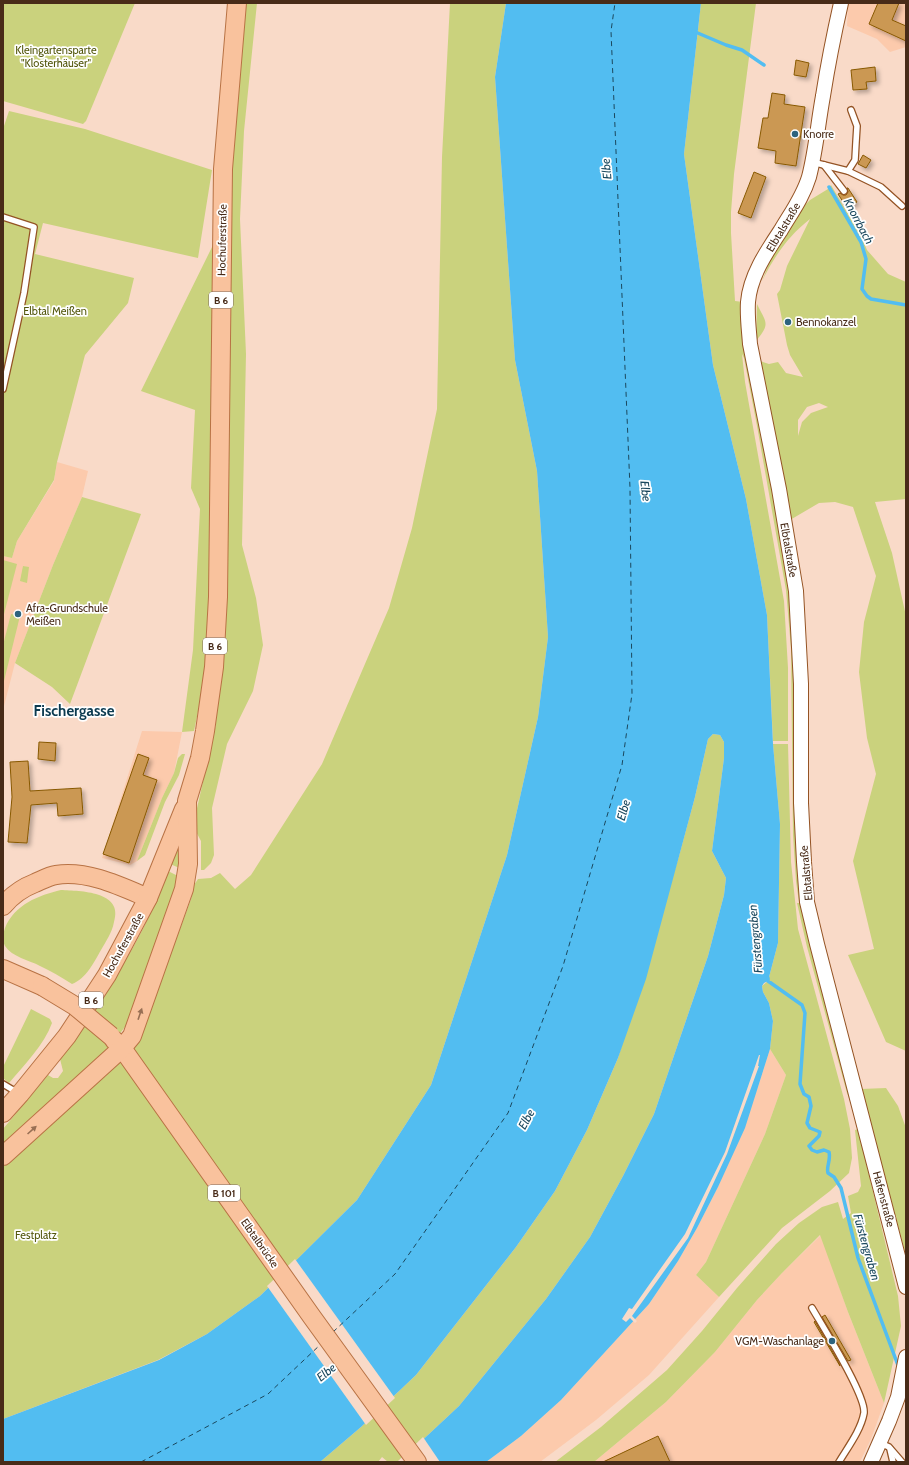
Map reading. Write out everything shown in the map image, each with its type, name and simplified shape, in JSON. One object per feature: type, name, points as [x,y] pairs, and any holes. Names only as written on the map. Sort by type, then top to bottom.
[{"type":"main road","name":"Hochuferstraße","points":[[10,1103],[67,1036],[107,975],[148,898],[187,801],[200,758],[214,667],[218,597],[223,169],[237,3]]},
{"type":"main road","points":[[3,1156],[116,1042],[132,1036],[184,889],[188,864],[187,801]]},
{"type":"main road","points":[[3,906],[9,898],[28,886],[57,875],[74,874],[91,877],[125,888],[148,898]]},
{"type":"main road","name":"Elbtalbrücke","points":[[3,969],[42,986],[75,1006],[116,1042],[417,1462]]},
{"type":"street","name":"Elbtalstraße","points":[[841,3],[832,44],[818,164],[809,177],[800,198],[769,248],[752,283],[748,302],[750,344],[779,489],[796,591],[801,684],[801,803],[808,902],[859,1112]]},
{"type":"street","name":"Hafenstraße","points":[[859,1112],[906,1287]]},
{"type":"street","points":[[871,1462],[885,1445],[898,1397],[906,1357]]},
{"type":"lane","points":[[848,171],[855,160],[857,126],[851,110]]},
{"type":"lane","points":[[818,164],[848,171],[881,187],[902,206]]},
{"type":"lane","points":[[818,164],[844,190]]},
{"type":"lane","points":[[3,217],[34,227],[24,293],[3,388]]},
{"type":"lane","points":[[3,1084],[10,1103]]},
{"type":"lane","points":[[812,1308],[847,1369],[861,1398],[864,1411],[860,1425],[839,1462]]},
{"type":"lane","points":[[885,1445],[893,1462]]},
{"type":"lane","points":[[885,1445],[902,1462]]},
{"type":"shaded area","points":[[848,3],[906,3],[906,47],[890,52],[877,39],[847,26]]},
{"type":"shaded area","name":"Afra-Grundschule Meißen","points":[[57,462],[88,471],[82,497],[53,565],[15,663],[3,710],[3,556],[12,558],[17,541],[54,481]]},
{"type":"shaded area","points":[[142,731],[182,732],[174,773],[162,798],[137,861],[130,865],[102,858]]},
{"type":"shaded area","points":[[770,1049],[786,1075],[765,1134],[706,1262],[696,1275],[719,1297],[649,1375],[596,1420],[540,1462],[486,1462],[521,1436],[561,1400],[649,1304],[678,1261],[718,1187],[759,1084]]},
{"type":"shaded area","points":[[821,1235],[848,1312],[884,1403],[871,1439],[860,1462],[594,1462],[666,1402],[715,1352],[757,1300],[782,1273]]},
{"type":"green space","name":"Kleingartensparte \"Klosterhäuser\"","points":[[3,3],[135,3],[86,121],[83,124],[3,101]]},
{"type":"green space","points":[[245,3],[257,3],[244,131],[240,219],[246,354],[242,545],[256,598],[263,645],[253,691],[227,744],[212,808],[214,855],[211,863],[204,870],[201,870],[201,841],[193,826],[216,724],[230,189]]},
{"type":"green space","name":"Festplatz","points":[[450,3],[506,3],[495,77],[515,360],[537,471],[548,637],[538,717],[507,855],[431,1085],[357,1200],[260,1296],[207,1334],[158,1360],[3,1419],[3,1167],[95,1083],[106,1076],[122,1048],[145,1024],[191,899],[194,885],[198,879],[211,878],[220,873],[235,889],[251,875],[322,764],[389,608],[412,528],[437,409],[442,157]]},
{"type":"green space","points":[[701,3],[756,3],[734,174],[731,212],[735,301],[743,302],[752,378],[792,600],[797,835],[853,1109],[847,1093],[807,947],[797,903],[799,903],[793,835],[791,649],[786,590],[757,426],[742,354],[745,382],[784,601],[788,668],[788,741],[773,741],[767,615],[746,499],[713,365],[684,154]]},
{"type":"green space","name":"Elbtal Meißen","points":[[9,111],[85,129],[212,170],[198,258],[43,223],[35,254],[134,278],[128,303],[85,355],[57,462],[54,480],[17,541],[12,558],[3,556],[3,129]]},
{"type":"green space","points":[[831,185],[861,236],[867,250],[888,274],[906,282],[906,499],[875,502],[892,553],[906,616],[906,1051],[886,1042],[848,955],[874,949],[853,861],[876,774],[867,738],[859,672],[864,622],[876,576],[853,507],[835,502],[819,503],[790,520],[760,361],[769,364],[778,362],[786,373],[803,377],[790,355],[777,294],[780,290],[787,266],[810,219],[795,232],[782,247],[762,281],[770,261],[802,208],[810,200],[828,189]],"holes":[[[819,403],[828,407],[811,413],[802,422],[798,436],[798,420],[807,407]]]},
{"type":"green space","points":[[214,243],[209,658],[194,731],[182,732],[193,650],[200,509],[191,488],[195,410],[141,391]]},
{"type":"green space","points":[[757,304],[766,323],[764,330],[756,341]]},
{"type":"green space","points":[[82,497],[141,514],[70,704],[52,687],[15,663],[53,565]]},
{"type":"green space","points":[[3,560],[17,564],[3,618]]},
{"type":"green space","points":[[23,566],[29,567],[27,583],[20,581]]},
{"type":"green space","points":[[11,614],[20,616],[3,685],[3,645]]},
{"type":"green space","points":[[713,734],[720,735],[724,742],[724,758],[712,851],[726,878],[724,895],[708,956],[654,1114],[623,1176],[590,1237],[546,1299],[459,1406],[399,1462],[388,1462],[382,1457],[378,1462],[320,1462],[361,1427],[416,1375],[516,1247],[555,1191],[587,1130],[618,1058],[679,856],[695,797],[708,739]]},
{"type":"green space","points":[[773,744],[788,744],[791,862],[798,929],[844,1099],[850,1129],[852,1158],[849,1173],[830,1191],[782,1228],[719,1297],[696,1275],[706,1262],[765,1134],[786,1075],[770,1049],[773,1021],[769,1003],[763,992],[762,986],[768,981],[778,943],[780,824]]},
{"type":"green space","points":[[182,754],[185,754],[179,775],[165,802],[145,855],[137,861],[162,798],[174,773],[178,758]]},
{"type":"green space","points":[[181,835],[182,869],[170,864]]},
{"type":"green space","points":[[168,871],[180,877],[130,1020],[110,1047],[3,1147],[3,1129],[48,1075],[53,1078],[58,1078],[63,1071],[60,1059],[91,1015],[134,946],[158,897]]},
{"type":"green space","points":[[61,890],[89,892],[98,895],[107,899],[113,904],[115,912],[114,922],[109,937],[89,970],[77,982],[72,984],[48,970],[12,953],[5,946],[3,939],[4,930],[9,920],[21,907],[36,898]]},
{"type":"green space","points":[[31,1009],[50,1019],[52,1023],[39,1047],[9,1083],[3,1078],[3,1067]]},
{"type":"green space","points":[[886,1088],[898,1106],[906,1128],[906,1255],[861,1089]]},
{"type":"green space","points":[[858,1129],[898,1296],[901,1326],[884,1403],[848,1312],[820,1235],[757,1300],[715,1352],[666,1402],[594,1462],[555,1462],[601,1427],[667,1370],[776,1244],[799,1223],[822,1207],[838,1202],[843,1219],[851,1213],[848,1196],[858,1192],[861,1186],[855,1130]]},
{"type":"water","name":"Elbe","points":[[506,3],[701,3],[684,154],[713,365],[746,499],[767,615],[773,744],[780,824],[778,943],[768,981],[762,986],[763,992],[769,1003],[773,1021],[770,1049],[745,1128],[697,1228],[678,1261],[649,1304],[561,1400],[521,1436],[486,1462],[399,1462],[459,1406],[546,1299],[590,1237],[654,1114],[708,956],[724,895],[726,878],[712,851],[724,758],[724,742],[720,735],[713,734],[708,739],[695,797],[646,979],[618,1058],[587,1130],[555,1191],[516,1247],[416,1375],[361,1427],[320,1462],[3,1462],[3,1419],[159,1360],[207,1334],[260,1296],[357,1200],[431,1085],[507,855],[538,717],[548,637],[537,471],[515,360],[495,77]]},
{"type":"pier","points":[[759,1055],[759,1066],[727,1154],[688,1238],[632,1316],[637,1321],[635,1323],[630,1318],[626,1322],[622,1319],[629,1308],[632,1309],[685,1234],[725,1152]]},
{"type":"pier","points":[[295,1259],[395,1398],[366,1425],[267,1286]]},
{"type":"pier","points":[[423,1437],[440,1462],[397,1462],[398,1461]]},
{"type":"building","points":[[878,3],[899,3],[892,20],[906,26],[906,41],[869,24]]},
{"type":"building","points":[[796,60],[809,63],[806,77],[794,75]]},
{"type":"building","points":[[875,67],[876,81],[866,82],[867,89],[853,90],[851,70]]},
{"type":"building","points":[[772,93],[785,95],[784,104],[805,107],[796,166],[775,163],[776,151],[758,148],[763,118],[768,118]]},
{"type":"building","points":[[863,155],[871,160],[866,168],[858,164]]},
{"type":"building","points":[[754,172],[766,177],[751,218],[738,213]]},
{"type":"building","points":[[847,188],[857,202],[847,208],[838,194],[840,193],[846,195],[848,192]]},
{"type":"building","points":[[39,742],[56,743],[55,761],[38,759]]},
{"type":"building","points":[[138,754],[149,758],[143,775],[157,780],[129,863],[103,854]]},
{"type":"building","points":[[28,761],[30,791],[81,788],[83,814],[58,816],[57,803],[31,805],[27,843],[8,842],[12,797],[10,762]]},
{"type":"building","points":[[825,1315],[851,1360],[848,1361],[822,1317]]},
{"type":"building","points":[[815,1321],[839,1363],[840,1366],[814,1322]]},
{"type":"building","points":[[658,1436],[670,1462],[603,1462]]},
{"type":"waterway","name":"Knorrbach","points":[[693,31],[742,50],[764,65]]},
{"type":"waterway","name":"Knorrbach","points":[[829,187],[861,242],[866,259],[862,289],[871,299],[906,305]]},
{"type":"waterway","name":"Fürstengraben","points":[[768,978],[768,981],[802,1005],[805,1013],[800,1084],[804,1094],[809,1097],[811,1106],[807,1123],[810,1128],[820,1132],[819,1136],[809,1146],[812,1150],[817,1152],[824,1150],[829,1152],[828,1173],[834,1177],[841,1188],[858,1258],[899,1368]]},
{"type":"ferry route","points":[[333,1332],[395,1274],[508,1113],[563,966],[622,765],[632,694],[630,488],[611,31],[615,3]]},
{"type":"ferry route","points":[[141,1462],[268,1394],[321,1344]]},
{"type":"place","name":"Knorre","points":[[795,134]]},
{"type":"place","name":"Bennokanzel","points":[[788,322]]},
{"type":"place","name":"Afra-Grundschule Meißen","points":[[18,614]]},
{"type":"place","name":"VGM-Waschanlage","points":[[832,1341]]},
{"type":"district","name":"Fischergasse","points":[[74,711]]}]
